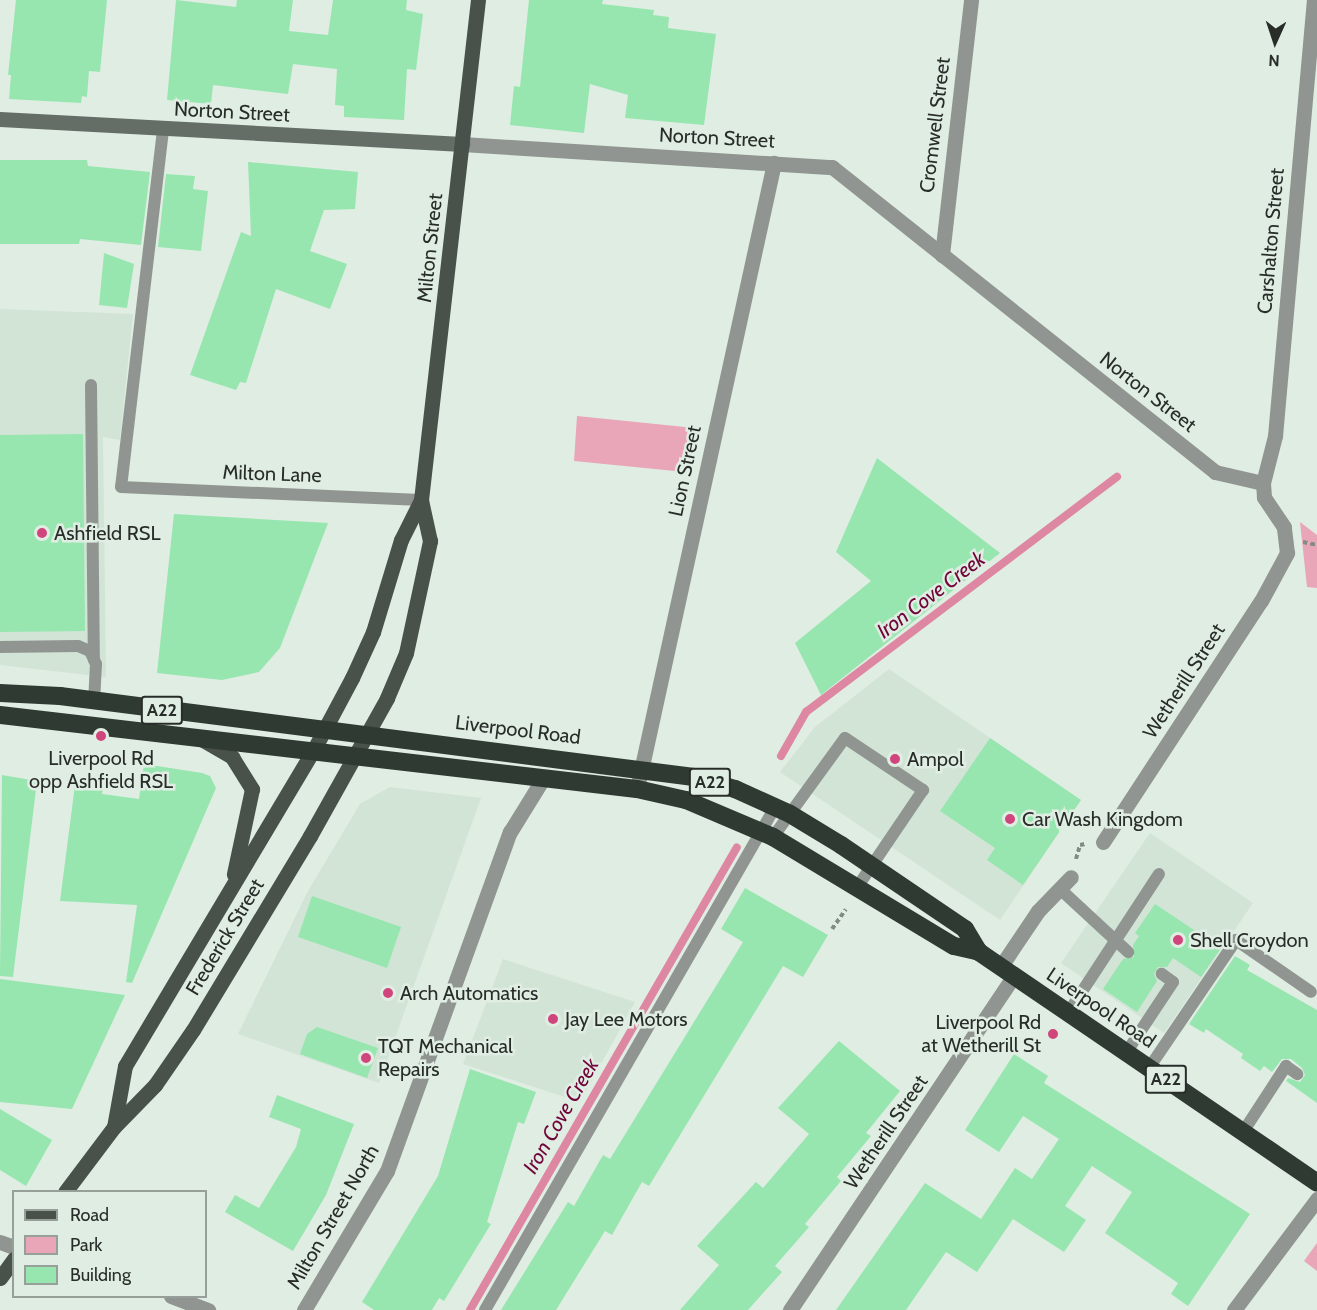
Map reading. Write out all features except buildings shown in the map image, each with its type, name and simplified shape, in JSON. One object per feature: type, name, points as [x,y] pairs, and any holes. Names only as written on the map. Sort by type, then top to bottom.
[{"type":"highway","name":"Liverpool Road","points":[[0,693],[94,701],[324,731],[642,768],[704,780],[782,810],[872,866],[965,929],[979,952]]},
{"type":"highway","name":"Liverpool Road","points":[[0,715],[544,777],[637,789],[686,800],[767,835],[858,886],[954,946],[979,952],[1317,1183]]},
{"type":"main road","name":"Milton Street","points":[[353,757],[395,680],[418,610],[430,542],[421,500],[478,0]]},
{"type":"main road","name":"Norton Street","points":[[0,119],[462,144]]},
{"type":"main road","name":"Milton Street","points":[[313,751],[373,632],[401,540],[421,500]]},
{"type":"main road","points":[[198,738],[231,757],[252,789],[230,889]]},
{"type":"main road","name":"Frederick Street","points":[[114,1126],[125,1066],[313,751]]},
{"type":"main road","name":"Frederick Street","points":[[66,1190],[114,1126],[155,1085],[193,1030],[353,757]]},
{"type":"main road","points":[[0,1278],[12,1262]]},
{"type":"street","name":"Cromwell Street","points":[[942,255],[971,0]]},
{"type":"street","name":"Carshalton Street","points":[[1263,483],[1275,436],[1314,0]]},
{"type":"street","name":"Norton Street","points":[[462,144],[832,167],[1215,472],[1263,483]]},
{"type":"street","name":"Lion Street","points":[[637,789],[774,163]]},
{"type":"street","name":"Wetherill Street","points":[[1103,842],[1283,566],[1288,539],[1264,497],[1263,483]]},
{"type":"street","name":"Milton Street North","points":[[304,1310],[387,1171],[510,832],[544,777]]},
{"type":"street","name":"Wetherill Street","points":[[790,1310],[1007,971],[1038,911],[1071,877]]},
{"type":"street","points":[[1234,1310],[1317,1199]]},
{"type":"street","points":[[176,1298],[208,1310]]},
{"type":"lane","name":"Milton Lane","points":[[163,129],[121,487],[421,500]]},
{"type":"lane","points":[[91,385],[94,701]]},
{"type":"lane","points":[[0,647],[78,646],[90,651],[94,660]]},
{"type":"lane","points":[[485,1310],[782,810],[845,738],[923,790],[858,886]]},
{"type":"lane","points":[[1068,1013],[1159,874]]},
{"type":"lane","points":[[1060,889],[1128,952]]},
{"type":"lane","points":[[1149,1068],[1236,940],[1311,992]]},
{"type":"lane","points":[[1126,1053],[1173,982],[1162,975]]},
{"type":"lane","points":[[1243,1132],[1286,1066],[1297,1074]]},
{"type":"path","points":[[1071,877],[1080,844],[1103,842]]},
{"type":"path","points":[[832,929],[846,909]]},
{"type":"shaded area","points":[[0,309],[133,314],[120,440],[103,437],[106,677],[0,665]]},
{"type":"shaded area","points":[[889,669],[1081,800],[1000,920],[780,772],[815,727]]},
{"type":"shaded area","points":[[390,787],[481,798],[379,1083],[238,1034],[308,891],[360,804]]},
{"type":"shaded area","points":[[1150,833],[1253,903],[1164,1033],[1061,963]]},
{"type":"shaded area","name":"Jay Lee Motors","points":[[503,959],[635,1002],[580,1102],[463,1064]]},
{"type":"green space","points":[[577,416],[695,428],[685,472],[574,461]]},
{"type":"green space","points":[[1300,522],[1317,535],[1317,588],[1307,587]]},
{"type":"green space","points":[[1317,1243],[1317,1271],[1304,1261]]},
{"type":"waterway","name":"Iron Cove Creek","points":[[781,756],[806,712],[1117,477]]},
{"type":"waterway","name":"Iron Cove Creek","points":[[470,1310],[737,847]]},
{"type":"place","name":"Ashfield RSL","points":[[42,533]]},
{"type":"place","name":"Liverpool Rd opp Ashfield RSL","points":[[101,736]]},
{"type":"place","name":"Ampol","points":[[895,759]]},
{"type":"place","name":"Car Wash Kingdom","points":[[1010,819]]},
{"type":"place","name":"Shell Croydon","points":[[1178,940]]},
{"type":"place","name":"Arch Automatics","points":[[388,993]]},
{"type":"place","name":"Jay Lee Motors","points":[[553,1019]]},
{"type":"place","name":"Liverpool Rd at Wetherill St","points":[[1053,1034]]},
{"type":"place","name":"TQT Mechanical Repairs","points":[[366,1058]]}]
